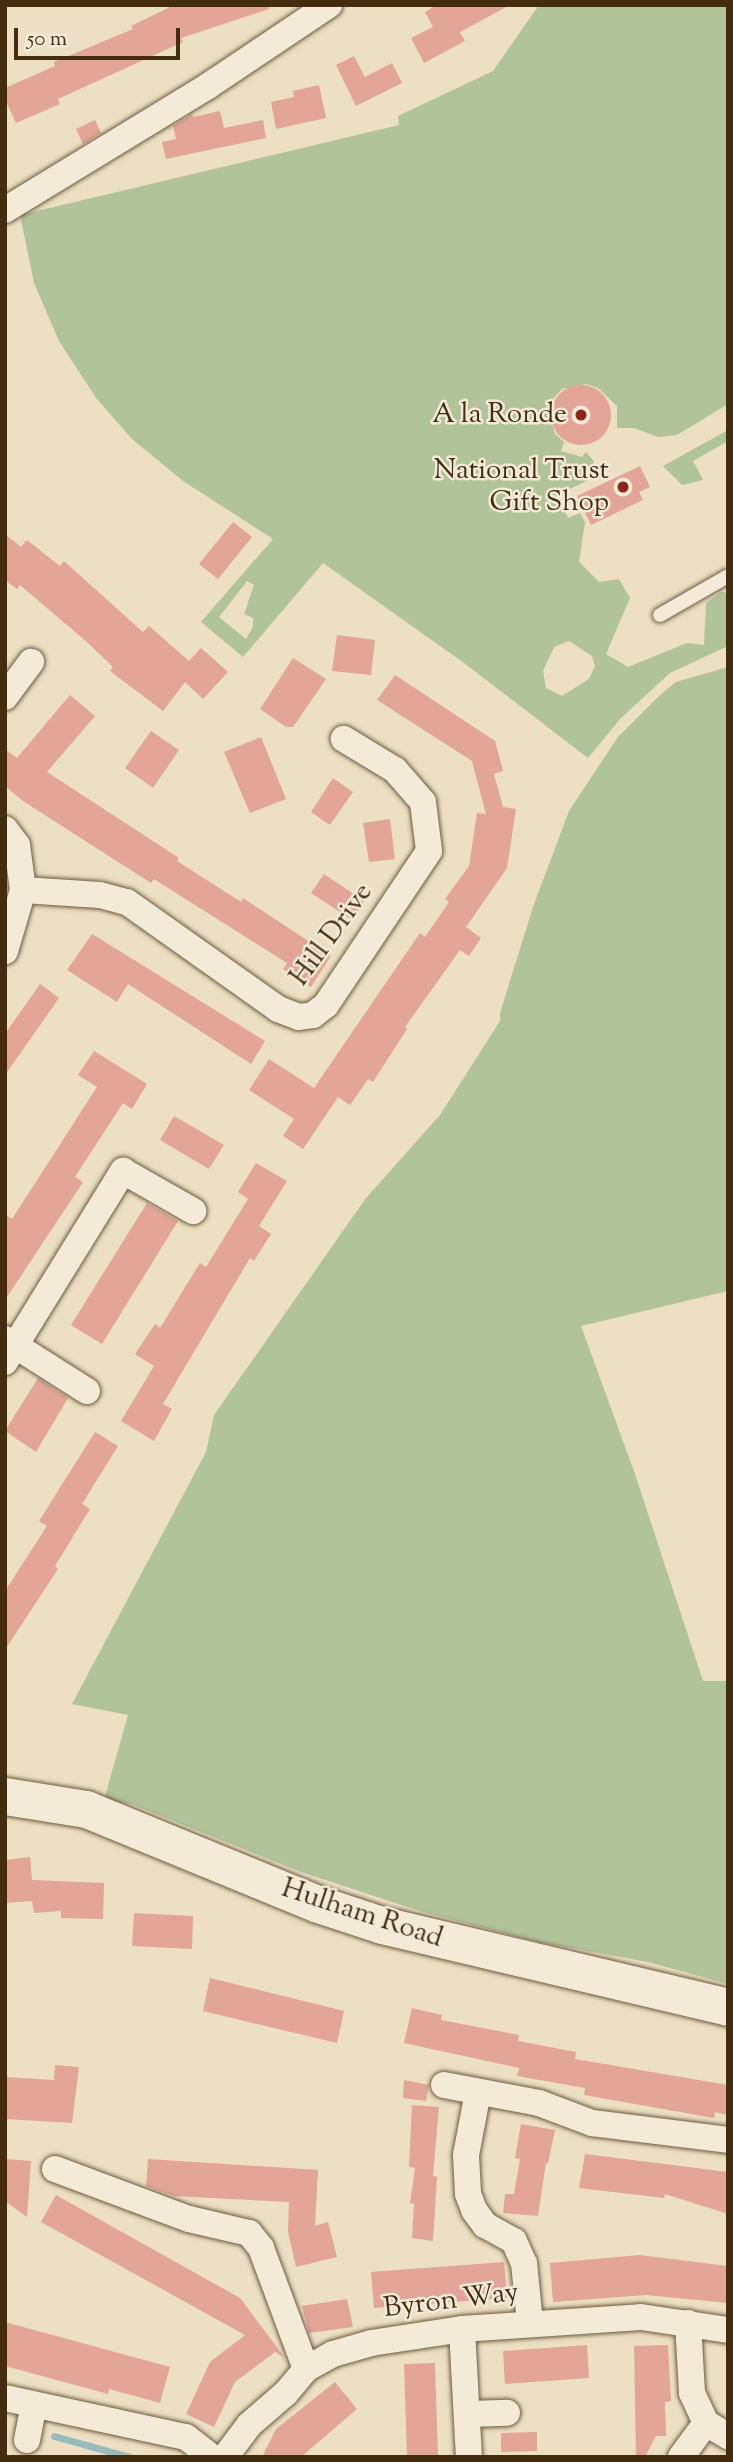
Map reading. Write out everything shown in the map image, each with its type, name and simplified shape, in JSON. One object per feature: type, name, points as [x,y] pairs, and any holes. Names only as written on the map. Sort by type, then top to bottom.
[{"type":"street","points":[[5,209],[208,86],[329,5]]},
{"type":"street","points":[[5,697],[31,662]]},
{"type":"street","name":"Hill Drive","points":[[23,890],[100,895],[127,902],[278,1009],[299,1017],[313,1015],[326,1004],[429,851],[423,802],[395,770],[344,739]]},
{"type":"street","points":[[5,829],[16,845],[23,890],[5,951]]},
{"type":"street","points":[[86,1391],[9,1349],[123,1171],[193,1211]]},
{"type":"street","name":"Hulham Road","points":[[5,1796],[86,1810],[318,1904],[382,1925],[728,2007]]},
{"type":"street","points":[[444,2085],[539,2103],[592,2123],[728,2140]]},
{"type":"street","points":[[478,2092],[466,2155],[468,2194],[474,2210],[485,2225],[513,2241],[519,2252],[524,2263],[530,2323]]},
{"type":"street","points":[[55,2169],[109,2179],[189,2219],[250,2233],[261,2248],[306,2369]]},
{"type":"street","name":"Byron Way","points":[[225,2457],[249,2426],[286,2393],[306,2369],[333,2354],[371,2343],[462,2329],[641,2317],[728,2330]]},
{"type":"street","points":[[681,2457],[717,2429],[692,2393],[688,2323]]},
{"type":"street","points":[[462,2329],[470,2457]]},
{"type":"street","points":[[5,2398],[186,2437],[212,2457]]},
{"type":"street","points":[[27,2440],[34,2405]]},
{"type":"street","points":[[469,2414],[507,2413]]},
{"type":"lane","points":[[660,615],[728,576]]},
{"type":"green space","points":[[539,5],[728,5],[728,404],[677,435],[658,437],[634,428],[617,428],[617,406],[598,388],[586,384],[562,389],[554,398],[549,411],[555,434],[564,442],[561,451],[582,457],[586,452],[593,460],[597,476],[557,495],[568,518],[580,513],[585,522],[579,562],[599,582],[619,579],[630,598],[606,654],[628,667],[687,643],[704,645],[706,603],[721,592],[728,593],[728,646],[670,673],[621,718],[588,758],[464,663],[323,563],[243,657],[201,622],[273,539],[183,481],[132,439],[96,398],[59,341],[34,283],[20,215],[399,125],[398,116],[493,71]],"holes":[[[247,581],[254,585],[244,614],[253,618],[253,627],[246,639],[219,617]],[[569,641],[592,656],[595,666],[589,679],[562,696],[546,688],[543,671],[554,647]]]},
{"type":"green space","points":[[728,430],[728,441],[693,461],[703,480],[682,485],[663,466]]},
{"type":"green space","points":[[728,667],[728,1291],[581,1326],[635,1474],[703,1681],[728,1681],[728,1984],[648,1962],[538,1942],[423,1912],[301,1872],[131,1804],[104,1800],[128,1715],[72,1704],[206,1452],[214,1415],[366,1198],[440,1115],[500,1021],[500,1013],[534,904],[569,811],[618,737],[660,695],[676,682]]},
{"type":"building","points":[[174,5],[269,5],[269,9],[181,38],[183,42],[58,99],[60,104],[16,123],[5,99],[5,88],[55,66],[54,62],[133,29],[131,26]]},
{"type":"building","points":[[437,5],[510,5],[460,32],[465,41],[424,63],[411,38],[433,27],[425,12]]},
{"type":"building","points":[[354,56],[365,77],[392,63],[402,83],[356,106],[336,65]]},
{"type":"building","points":[[319,85],[326,118],[276,129],[271,102],[294,97],[293,91]]},
{"type":"building","points":[[220,111],[224,128],[263,120],[266,138],[166,159],[162,142],[176,139],[173,126],[192,114],[193,117]]},
{"type":"building","points":[[95,120],[101,133],[83,144],[76,129]]},
{"type":"building","name":"A la Ronde","points":[[575,385],[587,385],[606,398],[611,415],[609,427],[598,440],[587,445],[575,445],[556,432],[551,421],[551,409],[564,390]]},
{"type":"building","points":[[640,466],[650,487],[639,492],[643,500],[591,525],[577,496]]},
{"type":"building","points":[[233,522],[252,537],[218,579],[199,564]]},
{"type":"building","points":[[5,534],[21,547],[27,540],[60,566],[64,561],[143,632],[149,626],[189,661],[201,648],[228,672],[203,699],[185,682],[163,711],[110,671],[113,667],[88,643],[20,585],[17,589],[5,580]]},
{"type":"building","points":[[337,635],[375,640],[371,675],[332,671]]},
{"type":"building","points":[[293,658],[326,679],[293,727],[286,727],[260,709]]},
{"type":"building","points":[[395,675],[495,741],[503,771],[494,774],[503,807],[516,809],[507,868],[466,927],[481,938],[469,956],[460,950],[405,1027],[407,1029],[373,1082],[368,1079],[350,1105],[338,1097],[303,1149],[283,1136],[294,1119],[249,1090],[269,1059],[314,1088],[420,933],[425,937],[449,902],[445,899],[469,866],[477,813],[486,814],[472,761],[377,700]]},
{"type":"building","points":[[70,695],[95,716],[47,772],[179,858],[177,861],[241,902],[243,898],[331,956],[311,987],[283,969],[287,963],[154,879],[151,883],[23,801],[5,786],[5,749],[17,758]]},
{"type":"building","points":[[151,731],[179,750],[153,788],[125,768]]},
{"type":"building","points":[[261,737],[286,799],[250,813],[224,752]]},
{"type":"building","points":[[333,778],[353,792],[330,825],[311,812]]},
{"type":"building","points":[[390,819],[395,859],[369,862],[363,823]]},
{"type":"building","points":[[324,874],[364,901],[352,920],[311,893]]},
{"type":"building","points":[[92,934],[265,1041],[251,1064],[128,984],[117,1002],[67,970]]},
{"type":"building","points":[[40,984],[59,998],[5,1075],[5,1034]]},
{"type":"building","points":[[94,1051],[147,1084],[132,1109],[123,1103],[75,1177],[83,1182],[5,1300],[5,1214],[12,1219],[97,1087],[78,1075]]},
{"type":"building","points":[[174,1116],[224,1145],[209,1169],[160,1140]]},
{"type":"building","points":[[256,1163],[287,1181],[259,1226],[271,1234],[254,1261],[250,1258],[163,1404],[172,1409],[154,1441],[121,1421],[154,1366],[135,1354],[155,1324],[160,1328],[200,1263],[206,1267],[248,1199],[238,1192]]},
{"type":"building","points":[[147,1203],[178,1221],[102,1344],[71,1325]]},
{"type":"building","points":[[38,1378],[68,1398],[36,1452],[5,1431]]},
{"type":"building","points":[[95,1432],[118,1446],[82,1504],[90,1509],[55,1566],[58,1569],[5,1650],[5,1591],[47,1526],[39,1521]]},
{"type":"building","points":[[30,1857],[32,1880],[104,1883],[103,1919],[61,1918],[61,1911],[34,1913],[32,1901],[5,1903],[5,1860]]},
{"type":"building","points":[[134,1913],[193,1916],[192,1949],[132,1946]]},
{"type":"building","points":[[210,1978],[344,2011],[337,2043],[203,2011]]},
{"type":"building","points":[[412,2008],[442,2015],[441,2020],[519,2035],[518,2041],[576,2052],[575,2059],[728,2085],[728,2115],[715,2112],[714,2118],[584,2095],[585,2088],[517,2076],[519,2068],[404,2043]]},
{"type":"building","points":[[55,2065],[79,2067],[72,2123],[5,2119],[5,2077],[54,2080]]},
{"type":"building","points":[[404,2080],[429,2085],[426,2101],[403,2098]]},
{"type":"building","points":[[412,2105],[439,2107],[433,2176],[437,2177],[433,2241],[412,2238],[414,2204],[410,2203],[415,2168],[409,2167]]},
{"type":"building","points":[[521,2124],[555,2130],[546,2163],[538,2216],[503,2213],[505,2194],[514,2194],[520,2159],[515,2158]]},
{"type":"building","points":[[585,2154],[728,2172],[728,2214],[665,2194],[664,2198],[579,2188]]},
{"type":"building","points":[[5,2159],[31,2161],[27,2217],[5,2201]]},
{"type":"building","points":[[148,2159],[318,2170],[315,2226],[328,2222],[337,2257],[296,2267],[288,2232],[289,2202],[174,2196],[146,2186]]},
{"type":"building","points":[[56,2195],[240,2298],[285,2358],[275,2352],[235,2382],[214,2427],[186,2414],[210,2362],[245,2335],[41,2222]]},
{"type":"building","points":[[640,2255],[728,2266],[728,2303],[646,2295],[553,2302],[550,2263]]},
{"type":"building","points":[[504,2262],[507,2298],[374,2308],[371,2272]]},
{"type":"building","points":[[347,2299],[353,2327],[309,2333],[302,2306]]},
{"type":"building","points":[[5,2322],[170,2367],[160,2403],[109,2389],[108,2394],[5,2366]]},
{"type":"building","points":[[587,2345],[589,2378],[505,2384],[503,2351]]},
{"type":"building","points":[[668,2345],[671,2401],[665,2402],[666,2436],[656,2436],[645,2457],[636,2457],[634,2346]]},
{"type":"building","points":[[435,2363],[438,2457],[407,2457],[404,2364]]},
{"type":"building","points":[[335,2382],[357,2409],[301,2457],[262,2457],[276,2429]]},
{"type":"building","points":[[537,2432],[537,2451],[501,2452],[501,2433]]},
{"type":"waterway","points":[[54,2436],[129,2457]]},
{"type":"place","name":"A la Ronde","points":[[581,415]]},
{"type":"place","name":"National Trust Gift Shop","points":[[623,487]]}]
